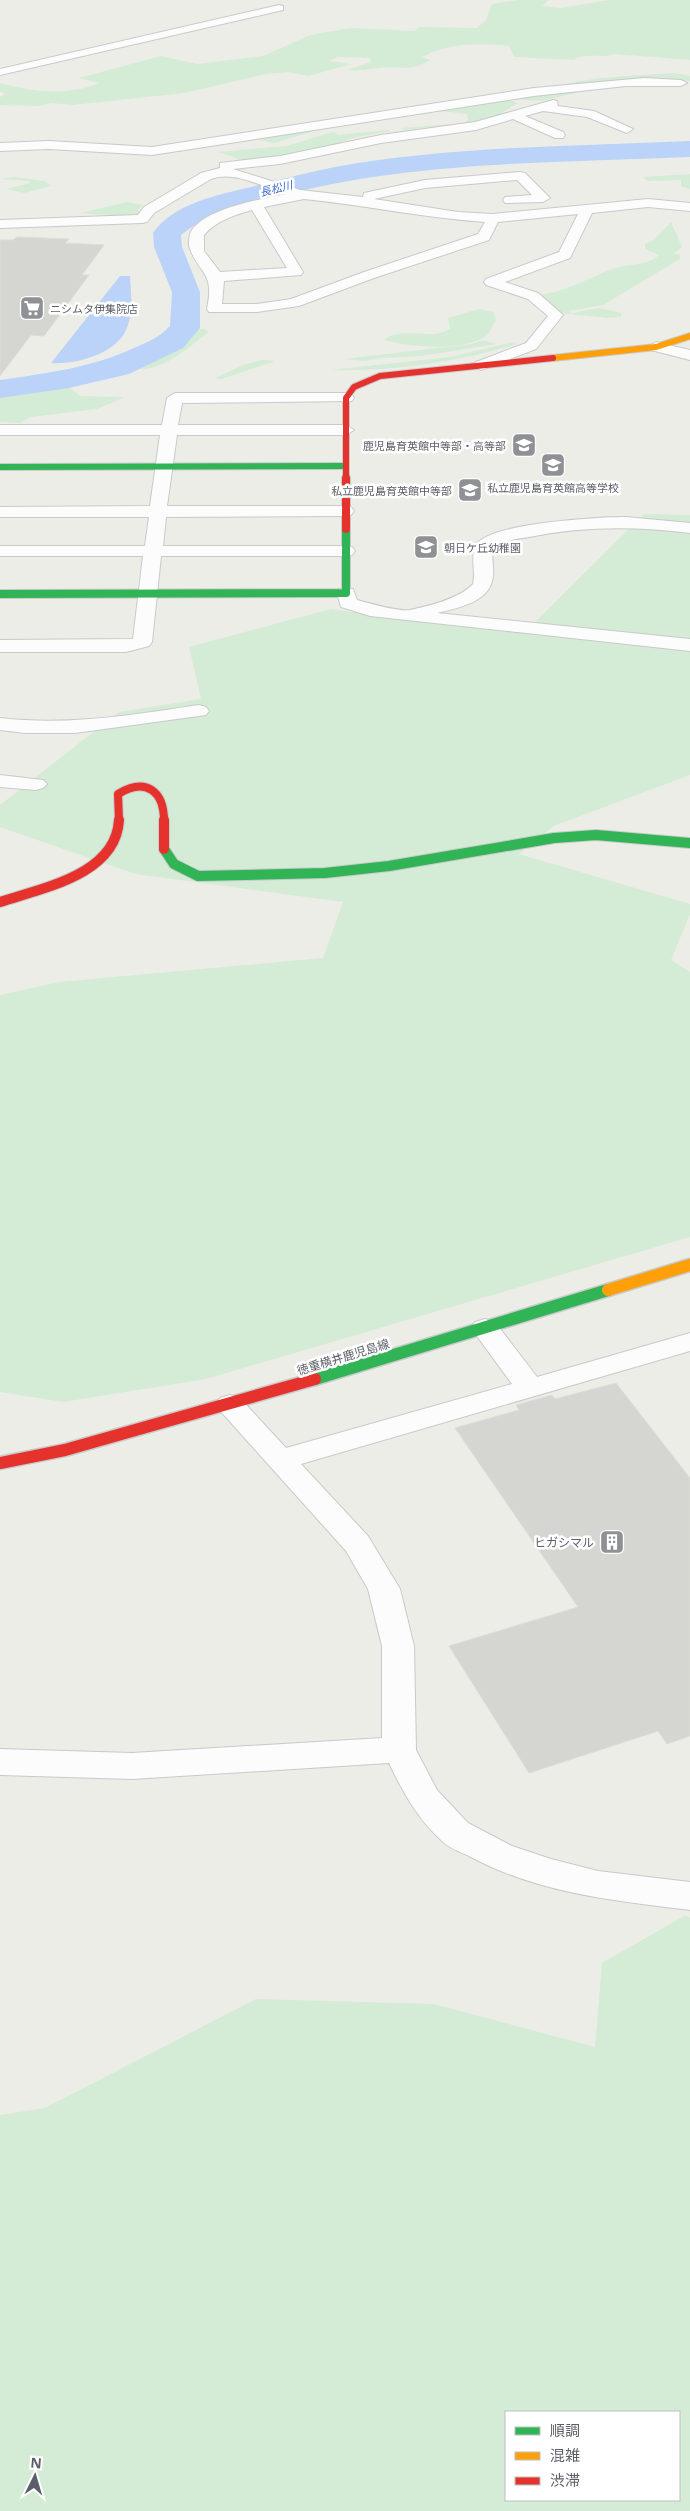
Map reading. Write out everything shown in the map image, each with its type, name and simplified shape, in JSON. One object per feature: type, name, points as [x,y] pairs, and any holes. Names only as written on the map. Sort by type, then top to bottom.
[{"type":"street","points":[[0,72],[279,8],[256,2]]},
{"type":"street","points":[[477,101],[574,77],[647,70]]},
{"type":"street","points":[[0,147],[49,146],[152,151],[477,101],[640,81],[686,82]]},
{"type":"street","points":[[220,169],[280,160],[359,143],[476,126],[584,96],[686,82]]},
{"type":"street","points":[[542,107],[590,114],[627,129]]},
{"type":"street","points":[[514,116],[559,135]]},
{"type":"street","points":[[284,143],[358,120]]},
{"type":"street","points":[[142,219],[149,210],[230,162],[266,149]]},
{"type":"street","points":[[220,169],[235,172],[301,194],[356,200],[458,216],[493,218],[648,203],[690,207]]},
{"type":"street","points":[[356,200],[389,190],[444,181],[520,176],[543,198],[499,201]]},
{"type":"street","points":[[389,190],[436,197]]},
{"type":"street","points":[[301,194],[219,216],[198,233],[195,245],[216,278],[217,291],[214,309],[258,308],[294,304],[369,275],[484,237],[493,218]]},
{"type":"street","points":[[216,278],[296,272],[256,205]]},
{"type":"street","points":[[7,209],[20,214],[142,219]]},
{"type":"street","points":[[481,365],[531,346],[556,315],[534,296],[491,282],[564,255],[587,209]]},
{"type":"street","points":[[0,224],[142,219]]},
{"type":"street","points":[[690,336],[656,347],[380,376],[354,387],[346,398],[345,466],[346,593],[348,603],[370,610],[408,616],[690,645]]},
{"type":"street","points":[[656,347],[690,354]]},
{"type":"street","points":[[0,646],[126,646],[142,642],[174,398],[346,398]]},
{"type":"street","points":[[0,430],[346,430]]},
{"type":"street","points":[[0,467],[345,466]]},
{"type":"street","points":[[0,512],[346,511]]},
{"type":"street","points":[[408,616],[463,600],[480,588],[485,574],[482,548],[494,540],[535,530],[600,523],[654,524],[690,528]]},
{"type":"street","points":[[0,551],[346,551]]},
{"type":"street","points":[[0,594],[346,593]]},
{"type":"street","points":[[0,724],[28,729],[70,728],[199,711]]},
{"type":"street","points":[[0,781],[36,784]]},
{"type":"street","points":[[0,902],[87,871],[107,853],[117,832],[118,794],[125,789],[140,786],[152,788],[160,794],[164,805],[163,838],[167,857],[179,867],[198,876],[325,873],[389,866],[554,838],[596,835],[690,842]]},
{"type":"street","name":"徳重横井鹿児島線","points":[[0,1462],[65,1450],[230,1405],[690,1265]]},
{"type":"street","points":[[485,1328],[530,1388]]},
{"type":"street","points":[[280,1460],[690,1342]]},
{"type":"street","points":[[230,1405],[357,1544],[384,1589],[398,1646],[399,1750],[424,1799],[456,1833],[499,1856],[549,1873],[598,1885],[690,1896]]},
{"type":"street","points":[[0,1762],[132,1766],[399,1750]]},
{"type":"green space","points":[[518,0],[549,0],[542,6],[561,8],[609,0],[690,0],[690,60],[615,54],[583,56],[574,60],[514,57],[509,46],[487,44],[464,45],[432,52],[422,57],[430,60],[411,67],[359,71],[347,70],[371,62],[370,58],[338,57],[329,61],[352,64],[308,76],[288,72],[266,74],[184,93],[73,105],[51,103],[40,106],[0,105],[0,97],[5,94],[0,91],[0,83],[25,89],[75,90],[99,83],[79,78],[161,56],[197,64],[263,56],[310,35],[350,28],[415,31],[420,27],[477,28],[486,20],[492,4]]},
{"type":"green space","points":[[675,73],[690,76],[690,81],[544,90],[593,79]]},
{"type":"green space","points":[[598,88],[541,101],[513,99],[546,93]]},
{"type":"green space","points":[[508,100],[518,103],[490,120],[405,130],[401,128],[463,123],[468,120],[467,114],[441,111]]},
{"type":"green space","points":[[338,124],[274,143],[248,137]]},
{"type":"green space","points":[[391,131],[352,138],[313,152],[249,162],[217,152],[287,146],[332,132],[337,133],[337,135]]},
{"type":"green space","points":[[690,174],[690,189],[681,186],[681,180],[648,181],[643,177]]},
{"type":"green space","points":[[14,177],[44,181],[51,186],[24,193],[7,189],[30,183],[29,181],[0,179]]},
{"type":"green space","points":[[127,202],[144,205],[137,210],[142,212],[138,217],[80,213]]},
{"type":"green space","points":[[671,222],[682,247],[674,253],[680,255],[680,259],[603,305],[569,311],[572,313],[599,308],[621,313],[621,317],[607,318],[562,313],[539,295],[571,287],[619,267],[650,261],[659,255],[645,249],[645,244],[654,240]]},
{"type":"green space","points":[[479,309],[493,312],[496,320],[487,335],[476,341],[436,347],[407,345],[384,340],[394,335],[408,333],[440,333],[450,329],[448,318]]},
{"type":"green space","points":[[191,329],[205,329],[209,332],[186,350],[160,365],[141,369],[139,367],[181,341]]},
{"type":"green space","points":[[483,340],[496,344],[422,356],[382,358],[365,361],[344,359],[472,344]]},
{"type":"green space","points":[[513,342],[517,344],[448,361],[378,369],[330,370],[450,357]]},
{"type":"green space","points":[[262,360],[275,361],[222,379],[215,378],[246,364]]},
{"type":"green space","points":[[68,386],[80,396],[125,397],[97,409],[30,417],[20,423],[0,422],[0,392]]},
{"type":"green space","points":[[644,514],[690,515],[690,775],[554,826],[519,854],[690,904],[690,914],[671,960],[690,972],[690,1237],[206,1379],[63,1402],[0,1392],[0,995],[59,982],[323,958],[343,902],[135,874],[0,827],[0,805],[119,712],[201,699],[189,647],[331,609],[434,624],[524,633]]},
{"type":"green space","points":[[686,1915],[690,1918],[690,2511],[0,2511],[0,2115],[45,2108],[256,1999],[434,2004],[595,2047],[602,1963]]},
{"type":"water","points":[[120,276],[130,276],[131,296],[129,324],[121,338],[104,352],[83,360],[51,363]]},
{"type":"building","name":"ニシムタ伊集院店","points":[[17,237],[69,239],[65,243],[104,245],[82,275],[89,275],[44,336],[31,335],[0,376],[0,240],[13,240]]},
{"type":"building","name":"ヒガシマル","points":[[616,1383],[690,1478],[690,1736],[667,1744],[658,1731],[529,1773],[449,1646],[578,1607],[455,1428],[519,1410],[516,1405],[552,1395],[555,1399]]},
{"type":"waterway","name":"長松川","points":[[0,389],[69,379],[118,367],[172,342],[185,328],[186,292],[168,247],[167,233],[188,217],[212,206],[342,173],[409,164],[489,158],[690,149]]},
{"type":"traffic: fast","points":[[0,467],[345,466]]},
{"type":"traffic: fast","points":[[0,594],[346,593],[346,529]]},
{"type":"traffic: fast","points":[[164,849],[168,858],[174,864],[198,876],[325,873],[389,866],[554,838],[596,835],[690,843]]},
{"type":"traffic: fast","points":[[315,1379],[608,1290]]},
{"type":"traffic: slow","points":[[553,358],[656,347],[690,336]]},
{"type":"traffic: slow","points":[[608,1290],[690,1265]]},
{"type":"traffic: jam","points":[[346,529],[346,398],[354,387],[380,376],[553,358]]},
{"type":"traffic: jam","points":[[0,902],[68,879],[99,860],[110,847],[117,832],[119,818],[118,794],[129,788],[148,788],[160,798],[164,814],[164,849]]},
{"type":"traffic: jam","points":[[0,1463],[65,1450],[315,1379]]},
{"type":"place","name":"ニシムタ伊集院店","points":[[32,308]]},
{"type":"place","name":"鹿児島育英館中等部・高等部","points":[[524,445]]},
{"type":"place","name":"私立鹿児島育英館高等学校","points":[[553,465]]},
{"type":"place","name":"私立鹿児島育英館中等部","points":[[470,490]]},
{"type":"place","name":"朝日ケ丘幼稚園","points":[[426,547]]},
{"type":"place","name":"ヒガシマル","points":[[612,1542]]}]
